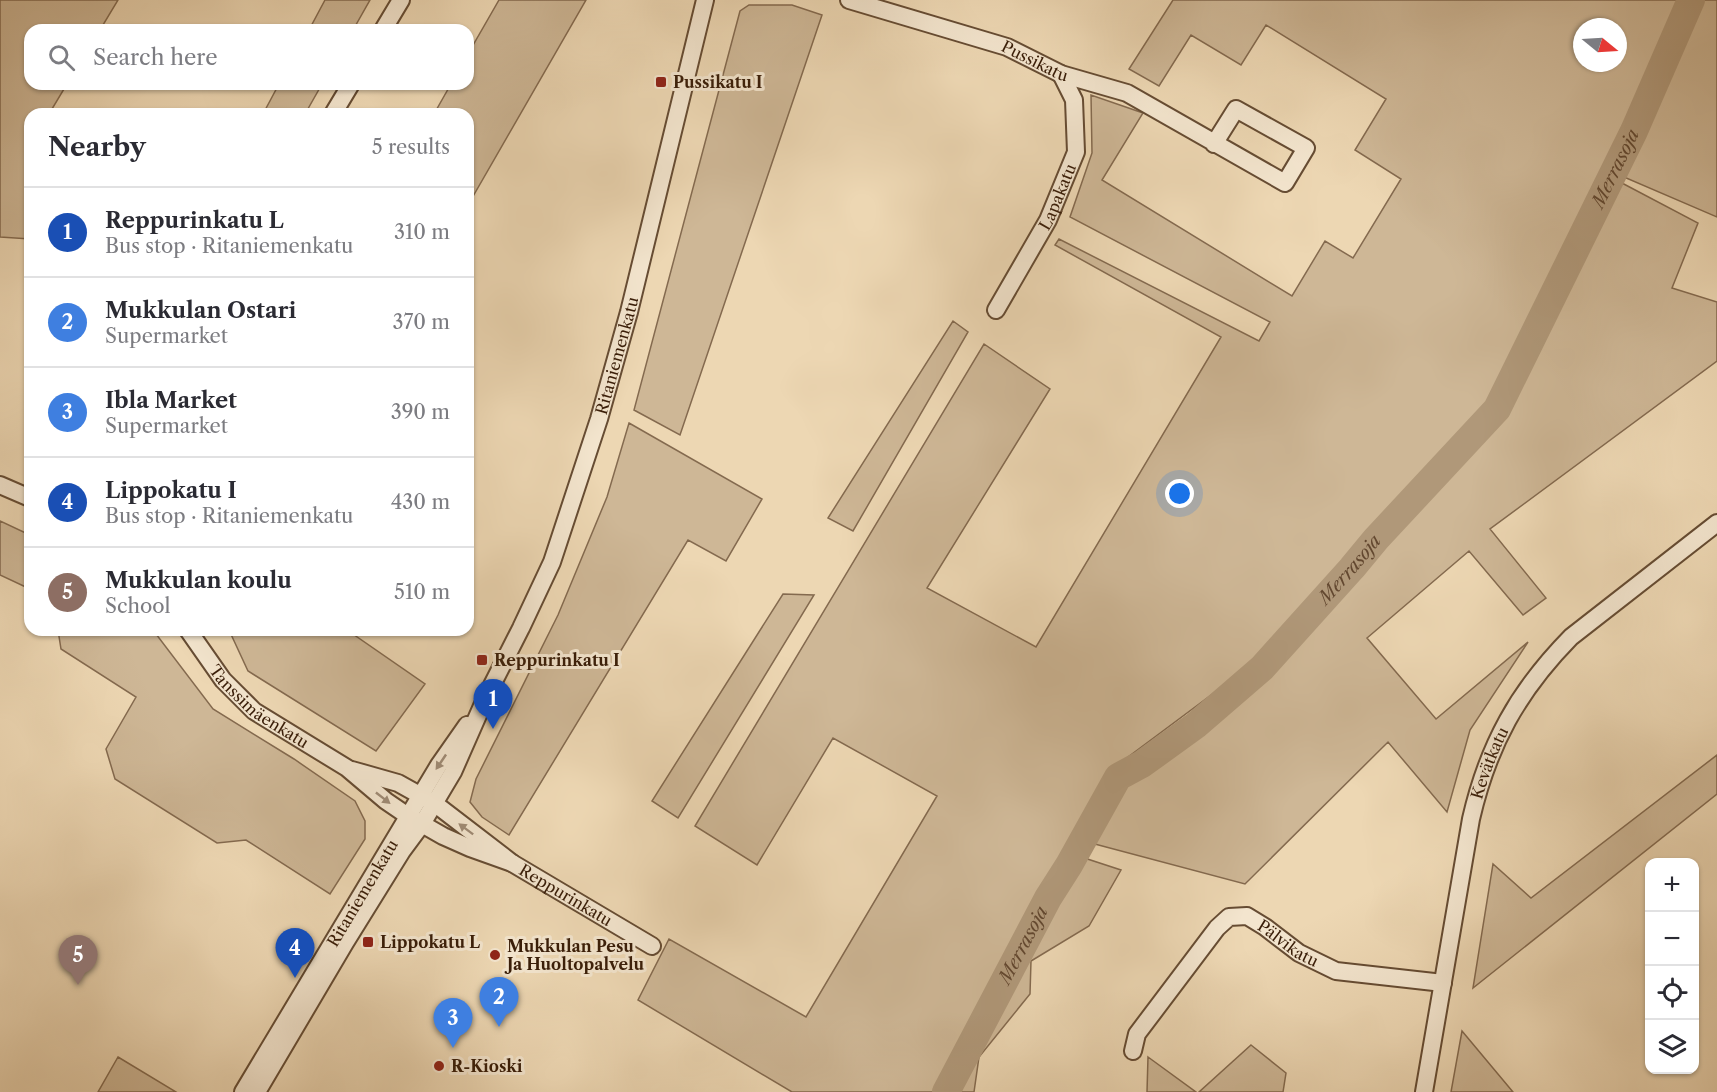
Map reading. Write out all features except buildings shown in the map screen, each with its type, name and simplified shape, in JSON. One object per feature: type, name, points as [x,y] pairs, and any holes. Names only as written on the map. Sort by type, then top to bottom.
[{"type":"street","points":[[387,24],[401,0]]},
{"type":"street","name":"Ritaniemenkatu","points":[[243,1092],[415,820],[427,799],[439,765],[486,697],[552,562],[599,418],[629,312],[705,0]]},
{"type":"street","name":"Pussikatu","points":[[849,0],[1007,47],[1061,74],[1127,93],[1214,144],[1285,183],[1306,148],[1236,109],[1214,144]]},
{"type":"street","name":"Lapakatu","points":[[996,310],[1048,220],[1076,152],[1074,100],[1061,74]]},
{"type":"street","points":[[337,108],[347,90]]},
{"type":"street","points":[[0,485],[24,495]]},
{"type":"street","name":"Kevätkatu","points":[[1424,1092],[1471,819],[1490,754],[1510,716],[1533,681],[1571,637],[1717,523]]},
{"type":"street","name":"Tanssimäenkatu","points":[[192,636],[223,681],[254,711],[347,768],[386,801],[415,820]]},
{"type":"street","name":"Tanssimäenkatu","points":[[347,768],[398,783],[427,799]]},
{"type":"street","name":"Reppurinkatu","points":[[427,799],[512,863],[652,946]]},
{"type":"street","name":"Ritaniemenkatu","points":[[257,1092],[402,851],[415,820]]},
{"type":"street","name":"Reppurinkatu","points":[[415,820],[470,848],[512,863]]},
{"type":"street","name":"Pälvikatu","points":[[1133,1051],[1137,1034],[1217,928],[1229,917],[1247,915],[1299,953],[1336,971],[1443,983]]},
{"type":"shaded area","points":[[0,0],[118,0],[104,24],[24,24],[24,90],[63,90],[53,108],[24,108],[24,239],[0,237]]},
{"type":"shaded area","points":[[325,0],[370,0],[356,24],[312,24]]},
{"type":"shaded area","points":[[499,0],[586,0],[474,195],[474,108],[437,108],[448,90],[474,90],[474,44]]},
{"type":"shaded area","points":[[1173,0],[1717,0],[1717,217],[1603,168],[1486,404],[1254,663],[1108,772],[1063,851],[1121,870],[1089,926],[1031,961],[1030,994],[979,1057],[974,1092],[792,1092],[638,1000],[669,939],[806,1017],[937,796],[833,738],[757,865],[695,826],[984,344],[1050,389],[927,588],[1036,647],[1221,337],[1055,245],[1059,239],[1259,341],[1270,322],[1070,217],[1092,153],[1091,95],[1143,113],[1102,180],[1292,296],[1325,241],[1353,258],[1401,179],[1355,150],[1386,99],[1266,25],[1241,65],[1191,35],[1159,86],[1129,69]]},
{"type":"shaded area","points":[[749,5],[792,5],[822,15],[680,435],[634,410],[740,11]]},
{"type":"shaded area","points":[[276,90],[319,90],[308,108],[266,108]]},
{"type":"shaded area","points":[[1620,182],[1698,223],[1672,288],[1717,302],[1717,361],[1490,529],[1546,598],[1523,615],[1469,551],[1367,638],[1436,719],[1528,642],[1470,730],[1447,812],[1388,742],[1245,884],[1091,843],[1125,783],[1237,701],[1269,673],[1504,412]]},
{"type":"shaded area","points":[[953,321],[968,332],[853,531],[828,518]]},
{"type":"shaded area","points":[[629,423],[762,499],[726,561],[688,540],[509,835],[482,817],[470,802],[476,779],[558,615],[607,497]]},
{"type":"shaded area","points":[[0,521],[24,532],[24,586],[0,575]]},
{"type":"shaded area","points":[[783,594],[814,595],[678,818],[652,801]]},
{"type":"shaded area","points":[[59,636],[158,636],[213,709],[294,759],[355,801],[365,821],[365,839],[330,894],[246,840],[217,843],[115,779],[106,749],[136,697],[61,649]]},
{"type":"shaded area","points":[[232,636],[356,636],[425,684],[376,751],[248,671]]},
{"type":"shaded area","points":[[1717,755],[1717,794],[1473,988],[1493,864],[1531,898]]},
{"type":"shaded area","points":[[1462,1031],[1513,1092],[1451,1092]]},
{"type":"shaded area","points":[[1251,1045],[1286,1073],[1283,1092],[1199,1092]]},
{"type":"shaded area","points":[[118,1057],[176,1092],[98,1092]]},
{"type":"shaded area","points":[[1148,1057],[1196,1092],[1147,1092]]},
{"type":"waterway","name":"Merrasoja","points":[[946,1092],[1048,898],[1118,777],[1142,764],[1196,725],[1262,668],[1376,539],[1497,409],[1634,131],[1691,0]]},
{"type":"place","name":"Pussikatu I","points":[[661,82]]},
{"type":"place","name":"Reppurinkatu I","points":[[482,660]]},
{"type":"place","name":"Reppurinkatu L","points":[[493,729]]},
{"type":"place","name":"Lippokatu L","points":[[368,942]]},
{"type":"place","name":"Mukkulan Pesu Ja Huoltopalvelu","points":[[495,955]]},
{"type":"place","name":"Lippokatu I","points":[[295,978]]},
{"type":"place","name":"Mukkulan koulu","points":[[78,985]]},
{"type":"place","name":"Mukkulan Ostari","points":[[499,1027]]},
{"type":"place","name":"Ibla Market","points":[[453,1048]]},
{"type":"place","name":"R-Kioski","points":[[439,1066]]}]
